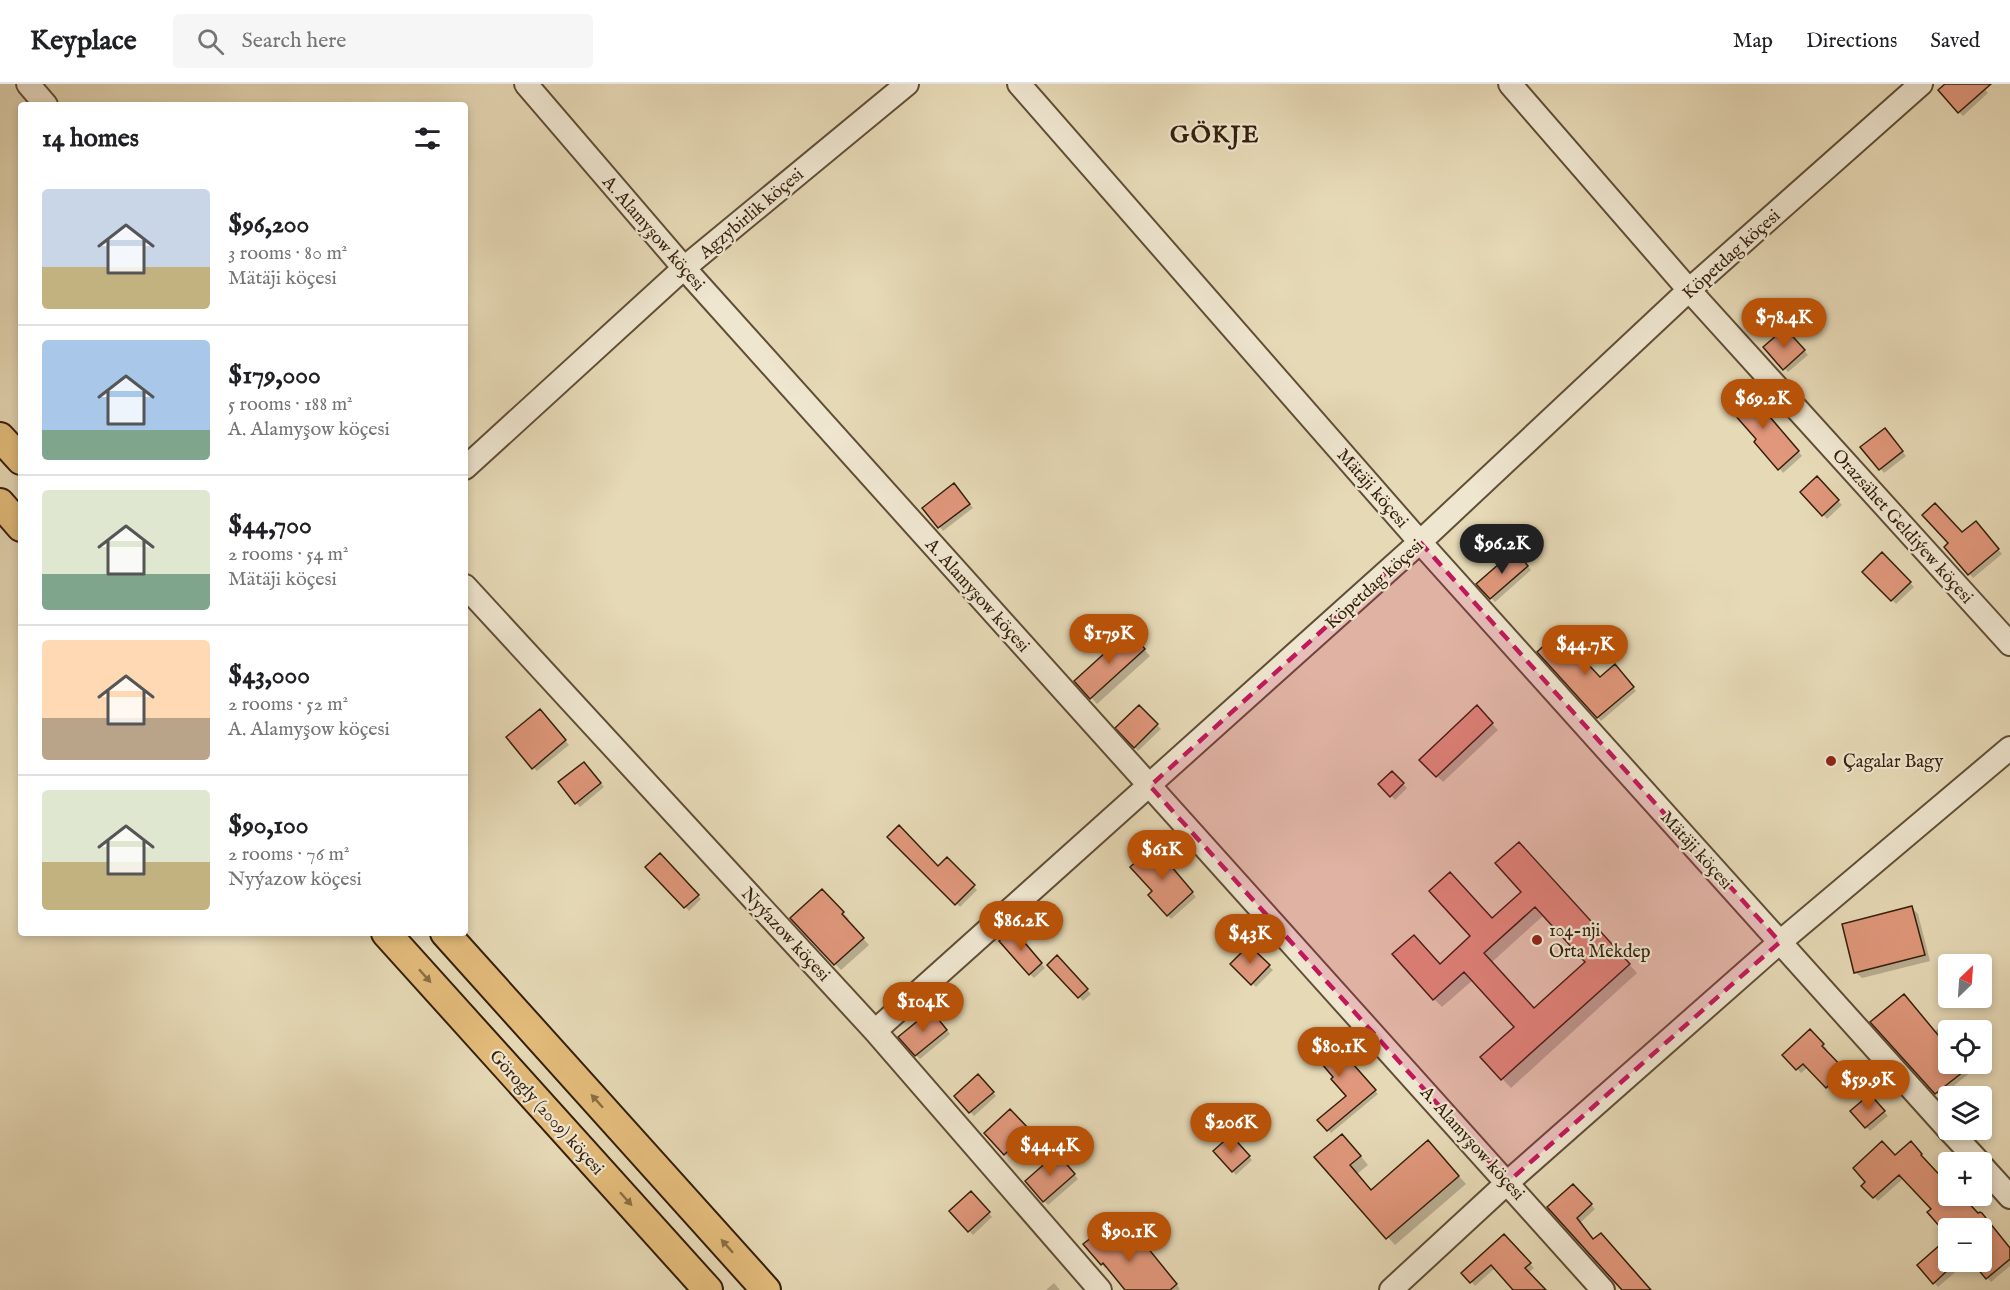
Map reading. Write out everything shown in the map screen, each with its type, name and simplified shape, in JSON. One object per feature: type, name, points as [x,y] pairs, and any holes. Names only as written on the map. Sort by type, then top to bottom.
[{"type":"main road","points":[[0,437],[18,457]]},
{"type":"main road","points":[[0,504],[18,524]]},
{"type":"main road","name":"Görogly (2009) köçesi","points":[[389,936],[708,1290]]},
{"type":"main road","points":[[448,936],[766,1290]]},
{"type":"street","points":[[28,84],[43,102]]},
{"type":"street","name":"A. Alamyşow köçesi","points":[[525,84],[684,268],[1603,1290]]},
{"type":"street","name":"Agzybirlik köçesi","points":[[468,465],[684,268],[907,84]]},
{"type":"street","name":"Mätäji köçesi","points":[[1019,84],[1420,542],[1938,1117]]},
{"type":"street","name":"Orazsähet Geldiýew köçesi","points":[[1510,84],[1689,290],[2010,644]]},
{"type":"street","name":"Köpetdag köçesi","points":[[875,1031],[1420,542],[1689,290],[1922,84]]},
{"type":"street","name":"Nyýazow köçesi","points":[[468,589],[875,1031],[1100,1290]]},
{"type":"street","points":[[1390,1290],[1508,1182],[1780,942],[2010,748]]},
{"type":"street","name":"Mätäji köçesi","points":[[1959,1140],[1969,1152]]},
{"type":"street","name":"Mätäji köçesi","points":[[1992,1177],[2010,1197]]},
{"type":"highlighted area","points":[[1420,542],[1780,942],[1508,1182],[1150,786]]},
{"type":"building","points":[[1945,84],[1991,84],[1958,113],[1938,90]]},
{"type":"building","points":[[1785,328],[1805,350],[1783,370],[1763,347]]},
{"type":"building","points":[[1746,389],[1799,451],[1778,470],[1754,442],[1756,439],[1727,406]]},
{"type":"building","points":[[1885,428],[1903,451],[1879,470],[1860,447]]},
{"type":"building","points":[[1817,476],[1839,500],[1822,516],[1800,492]]},
{"type":"building","points":[[954,483],[970,504],[938,528],[922,508]]},
{"type":"building","points":[[1935,503],[1962,532],[1976,521],[1999,549],[1968,575],[1944,547],[1948,543],[1922,515]]},
{"type":"building","points":[[1515,550],[1528,566],[1490,599],[1476,584]]},
{"type":"building","points":[[1882,552],[1911,582],[1891,601],[1862,572]]},
{"type":"building","points":[[1129,631],[1145,649],[1090,699],[1074,681]]},
{"type":"building","points":[[1558,632],[1600,677],[1615,664],[1634,687],[1597,718],[1537,652]]},
{"type":"building","points":[[1139,705],[1158,724],[1134,748],[1115,728]]},
{"type":"building","points":[[1477,705],[1493,723],[1436,777],[1419,760]]},
{"type":"building","points":[[540,709],[566,740],[532,769],[506,737]]},
{"type":"building","points":[[584,762],[601,783],[575,804],[558,782]]},
{"type":"building","points":[[1392,771],[1404,783],[1390,797],[1378,784]]},
{"type":"building","points":[[899,825],[938,866],[947,857],[975,885],[955,905],[887,837]]},
{"type":"building","points":[[1519,842],[1630,964],[1501,1080],[1480,1057],[1514,1027],[1464,972],[1433,1000],[1392,954],[1414,935],[1440,964],[1470,936],[1429,891],[1450,872],[1492,918],[1521,892],[1495,863]],"holes":[[[1535,907],[1585,962],[1534,1008],[1484,953]]]},
{"type":"building","points":[[1154,846],[1193,892],[1167,916],[1148,895],[1152,891],[1130,867]]},
{"type":"building","points":[[660,853],[699,895],[684,908],[645,867]]},
{"type":"building","points":[[822,889],[864,938],[834,965],[790,918]]},
{"type":"building","points":[[1912,906],[1925,955],[1854,973],[1842,924]]},
{"type":"building","points":[[1013,929],[1042,963],[1029,975],[999,941]]},
{"type":"building","points":[[1249,945],[1270,965],[1251,985],[1230,964]]},
{"type":"building","points":[[1057,955],[1088,989],[1078,998],[1047,965]]},
{"type":"building","points":[[1904,994],[1938,1035],[1938,1074],[1960,1074],[1945,1086],[1938,1086],[1938,1092],[1935,1094],[1870,1022]]},
{"type":"building","points":[[931,1010],[947,1030],[915,1056],[898,1037]]},
{"type":"building","points":[[1321,1028],[1376,1090],[1327,1131],[1317,1120],[1346,1096],[1304,1043]]},
{"type":"building","points":[[1810,1029],[1824,1044],[1822,1046],[1845,1070],[1826,1088],[1803,1064],[1796,1070],[1782,1055]]},
{"type":"building","points":[[978,1074],[994,1092],[969,1113],[954,1096]]},
{"type":"building","points":[[1870,1094],[1885,1111],[1865,1128],[1850,1111]]},
{"type":"building","points":[[1010,1109],[1030,1130],[1004,1155],[984,1133]]},
{"type":"building","points":[[1342,1134],[1361,1156],[1350,1165],[1371,1190],[1428,1140],[1459,1176],[1386,1239],[1314,1157]]},
{"type":"building","points":[[1231,1135],[1250,1156],[1232,1172],[1213,1151]]},
{"type":"building","points":[[1882,1141],[1895,1155],[1911,1141],[1938,1173],[1938,1206],[1971,1206],[1986,1218],[1938,1218],[1938,1225],[1927,1212],[1931,1209],[1899,1175],[1873,1198],[1861,1186],[1865,1182],[1853,1168]]},
{"type":"building","points":[[1057,1153],[1075,1174],[1043,1202],[1025,1181]]},
{"type":"building","points":[[1573,1184],[1592,1204],[1577,1218],[1593,1239],[1601,1233],[1651,1290],[1622,1290],[1547,1207]]},
{"type":"building","points":[[971,1191],[990,1212],[968,1232],[949,1211]]},
{"type":"building","points":[[1108,1225],[1130,1252],[1143,1242],[1177,1284],[1170,1290],[1125,1290],[1103,1263],[1101,1265],[1083,1244]]},
{"type":"building","points":[[1992,1226],[2010,1248],[2010,1259],[1986,1279],[1980,1272],[1992,1272]]},
{"type":"building","points":[[1504,1234],[1531,1263],[1525,1268],[1546,1290],[1513,1290],[1491,1265],[1470,1283],[1461,1273]]},
{"type":"building","points":[[1938,1247],[1938,1272],[1946,1272],[1933,1284],[1917,1265]]},
{"type":"place","name":"Çagalar Bagy","points":[[1831,761]]},
{"type":"place","name":"104-nji Orta Mekdep","points":[[1537,940]]},
{"type":"district","name":"GÖKJE","points":[[1215,134]]}]
